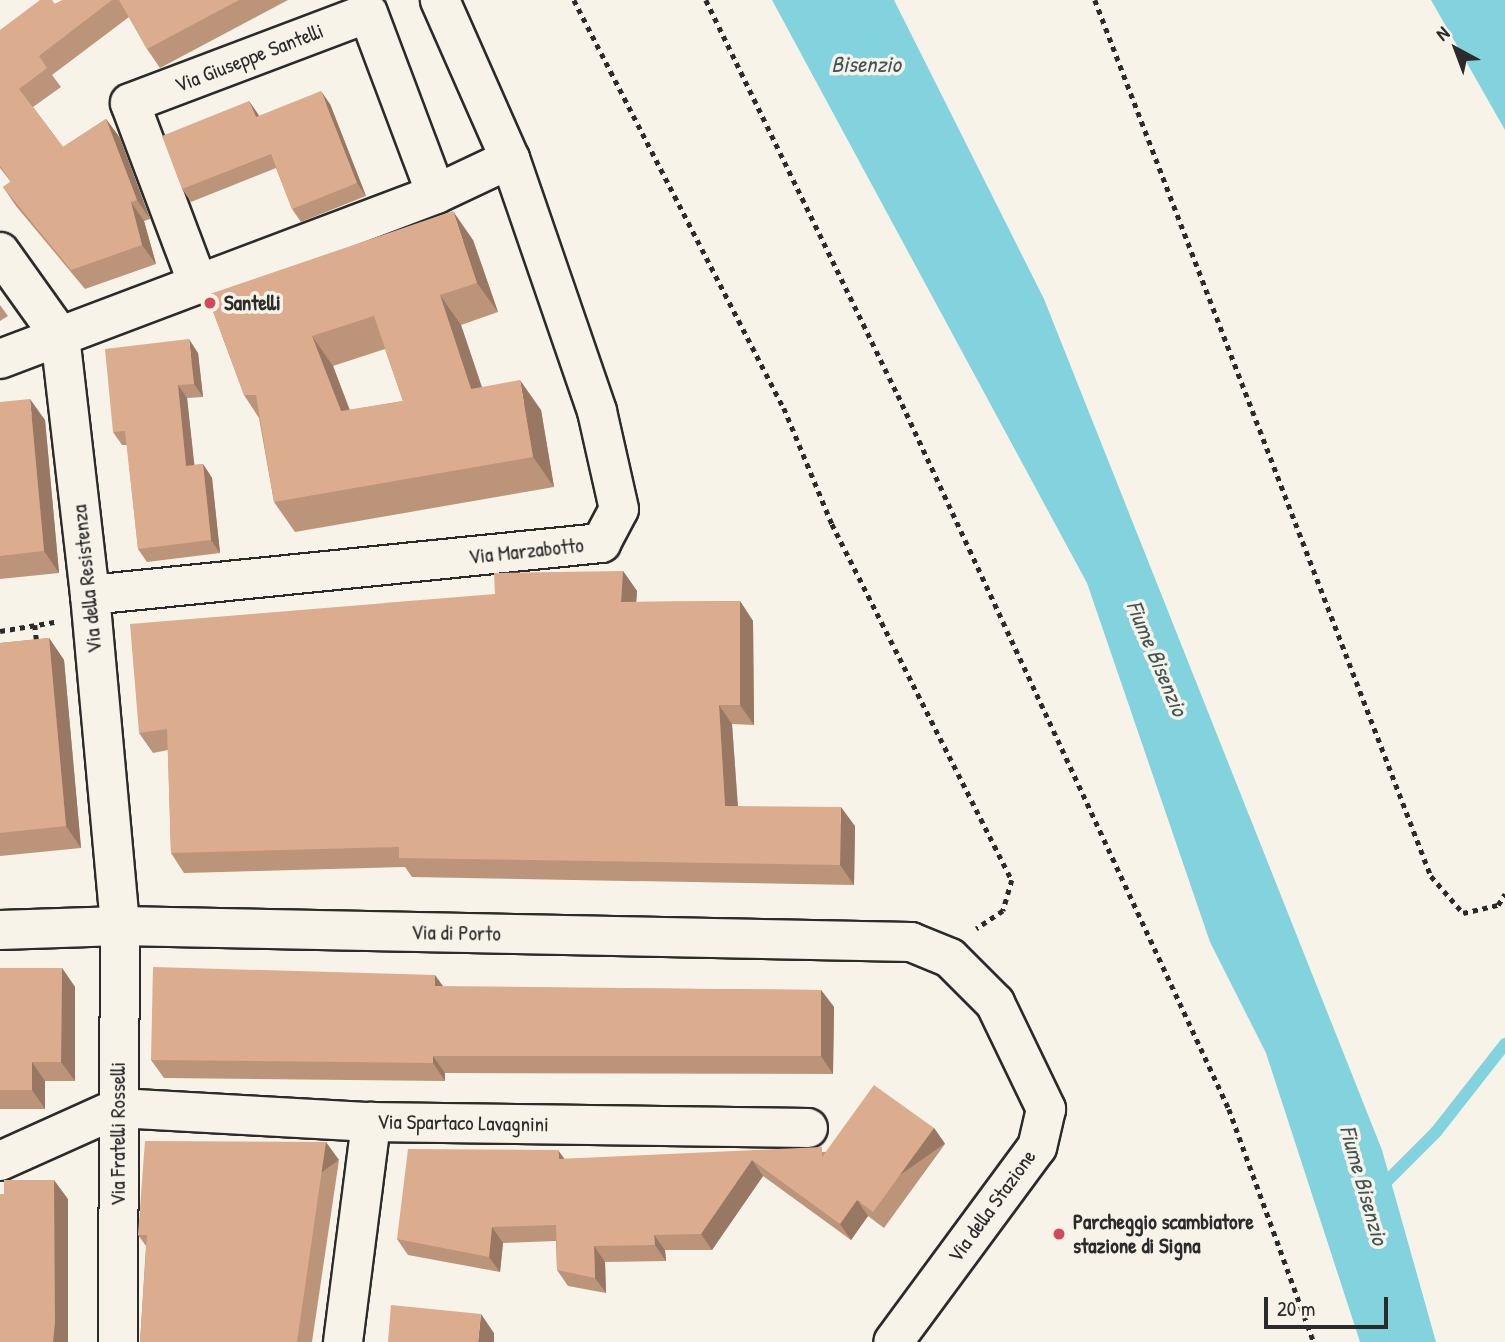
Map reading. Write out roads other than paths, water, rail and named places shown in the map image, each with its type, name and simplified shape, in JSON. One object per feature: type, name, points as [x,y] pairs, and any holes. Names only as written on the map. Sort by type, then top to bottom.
[{"type":"street","points":[[0,359],[436,194],[510,159],[440,0]]},
{"type":"street","name":"Via Giuseppe Santelli","points":[[198,284],[130,103],[368,13],[436,194]]},
{"type":"street","name":"Via Marzabotto","points":[[90,595],[601,543],[619,509],[597,411],[510,159]]},
{"type":"street","name":"Via della Resistenza","points":[[0,252],[60,336],[90,595],[120,926]]},
{"type":"street","name":"Via di Porto","points":[[0,930],[120,926],[925,948]]},
{"type":"street","name":"Via Fratelli Rosselli","points":[[118,1342],[120,926]]},
{"type":"street","name":"Via della Stazione","points":[[893,1342],[1037,1147],[1046,1110],[995,1003],[925,948]]},
{"type":"street","points":[[0,1161],[118,1108]]},
{"type":"street","name":"Via Spartaco Lavagnini","points":[[118,1108],[371,1122],[808,1128]]},
{"type":"street","points":[[343,1342],[371,1122]]},
{"type":"water","name":"Bisenzio","points":[[772,0],[894,0],[1044,299],[1382,1150],[1436,1342],[1360,1342],[1266,1053],[1210,942],[1087,583]]},
{"type":"water","points":[[1431,0],[1505,0],[1505,130]]},
{"type":"waterway","name":"Fiume Bisenzio","points":[[1379,1189],[1436,1132],[1505,1044]]},
{"type":"place","name":"Santelli","points":[[210,303]]},
{"type":"place","name":"Parcheggio scambiatore stazione di Signa","points":[[1059,1234]]}]
